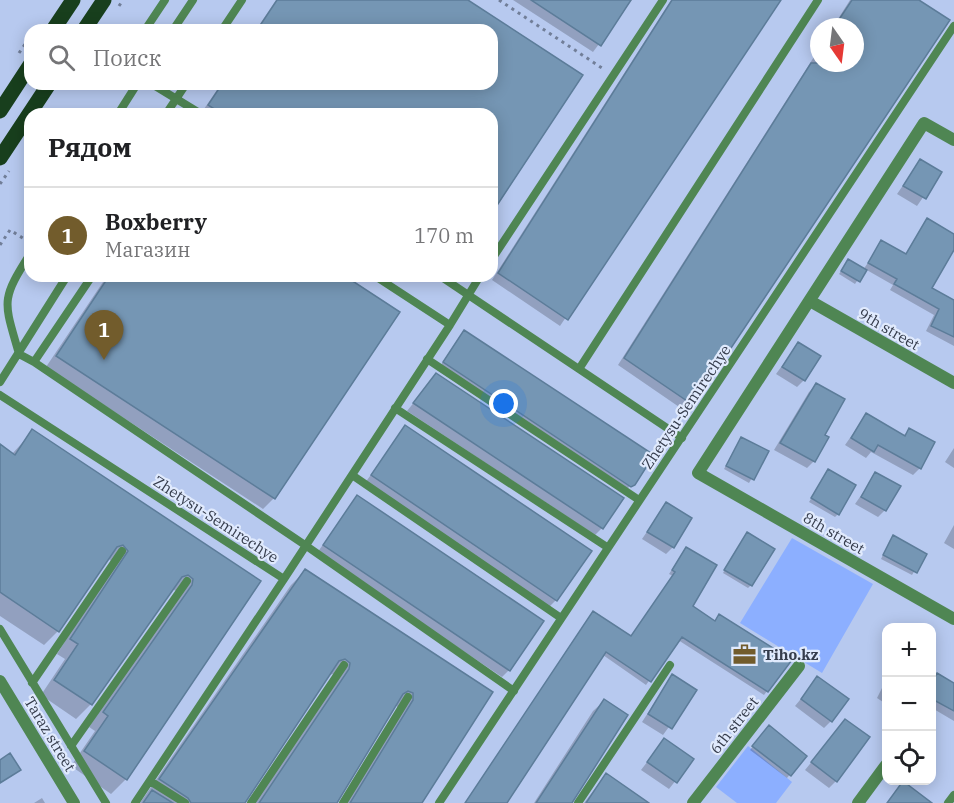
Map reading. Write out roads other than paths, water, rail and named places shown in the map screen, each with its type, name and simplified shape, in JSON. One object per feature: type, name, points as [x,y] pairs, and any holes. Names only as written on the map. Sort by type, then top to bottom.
[{"type":"main road","points":[[57,24],[73,0]]},
{"type":"main road","points":[[88,24],[104,0]]},
{"type":"main road","points":[[0,111],[24,74]]},
{"type":"main road","points":[[33,108],[45,90]]},
{"type":"main road","points":[[0,158],[24,122]]},
{"type":"street","points":[[810,301],[924,123],[954,140]]},
{"type":"street","name":"9th street","points":[[810,301],[954,383]]},
{"type":"street","name":"8th street","points":[[810,301],[698,472],[954,619]]},
{"type":"street","name":"6th street","points":[[693,803],[799,666]]},
{"type":"street","name":"Taraz street","points":[[0,681],[74,803]]},
{"type":"street","points":[[858,803],[882,770]]},
{"type":"lane","points":[[149,24],[165,0]]},
{"type":"lane","points":[[177,24],[193,0]]},
{"type":"lane","points":[[226,24],[242,0]]},
{"type":"lane","points":[[498,250],[663,0]]},
{"type":"lane","points":[[579,369],[818,0]]},
{"type":"lane","name":"Zhetysu-Semirechye","points":[[439,803],[954,26]]},
{"type":"lane","points":[[122,108],[133,90]]},
{"type":"lane","points":[[163,90],[192,108]]},
{"type":"lane","points":[[170,108],[182,90]]},
{"type":"lane","points":[[24,263],[8,287],[6,309],[19,354],[305,545],[514,691]]},
{"type":"lane","points":[[0,382],[63,282]]},
{"type":"lane","points":[[34,362],[88,282]]},
{"type":"lane","points":[[384,282],[450,325]]},
{"type":"lane","points":[[449,282],[682,438]]},
{"type":"lane","name":"Zhetysu-Semirechye","points":[[0,395],[284,579],[476,282]]},
{"type":"lane","points":[[427,359],[639,500]]},
{"type":"lane","points":[[395,408],[607,547]]},
{"type":"lane","points":[[352,475],[561,618]]},
{"type":"lane","points":[[32,683],[122,551]]},
{"type":"lane","points":[[135,803],[284,579]]},
{"type":"lane","points":[[70,746],[187,581]]},
{"type":"lane","points":[[0,629],[106,803]]},
{"type":"lane","points":[[251,803],[344,665]]},
{"type":"lane","points":[[578,803],[670,665]]},
{"type":"lane","points":[[344,803],[408,697]]},
{"type":"lane","points":[[150,781],[184,803]]},
{"type":"lane","points":[[948,803],[954,795]]},
{"type":"place","name":"Boxberry","points":[[104,360]]},
{"type":"place","name":"Tiho.kz","points":[[745,654]]}]
